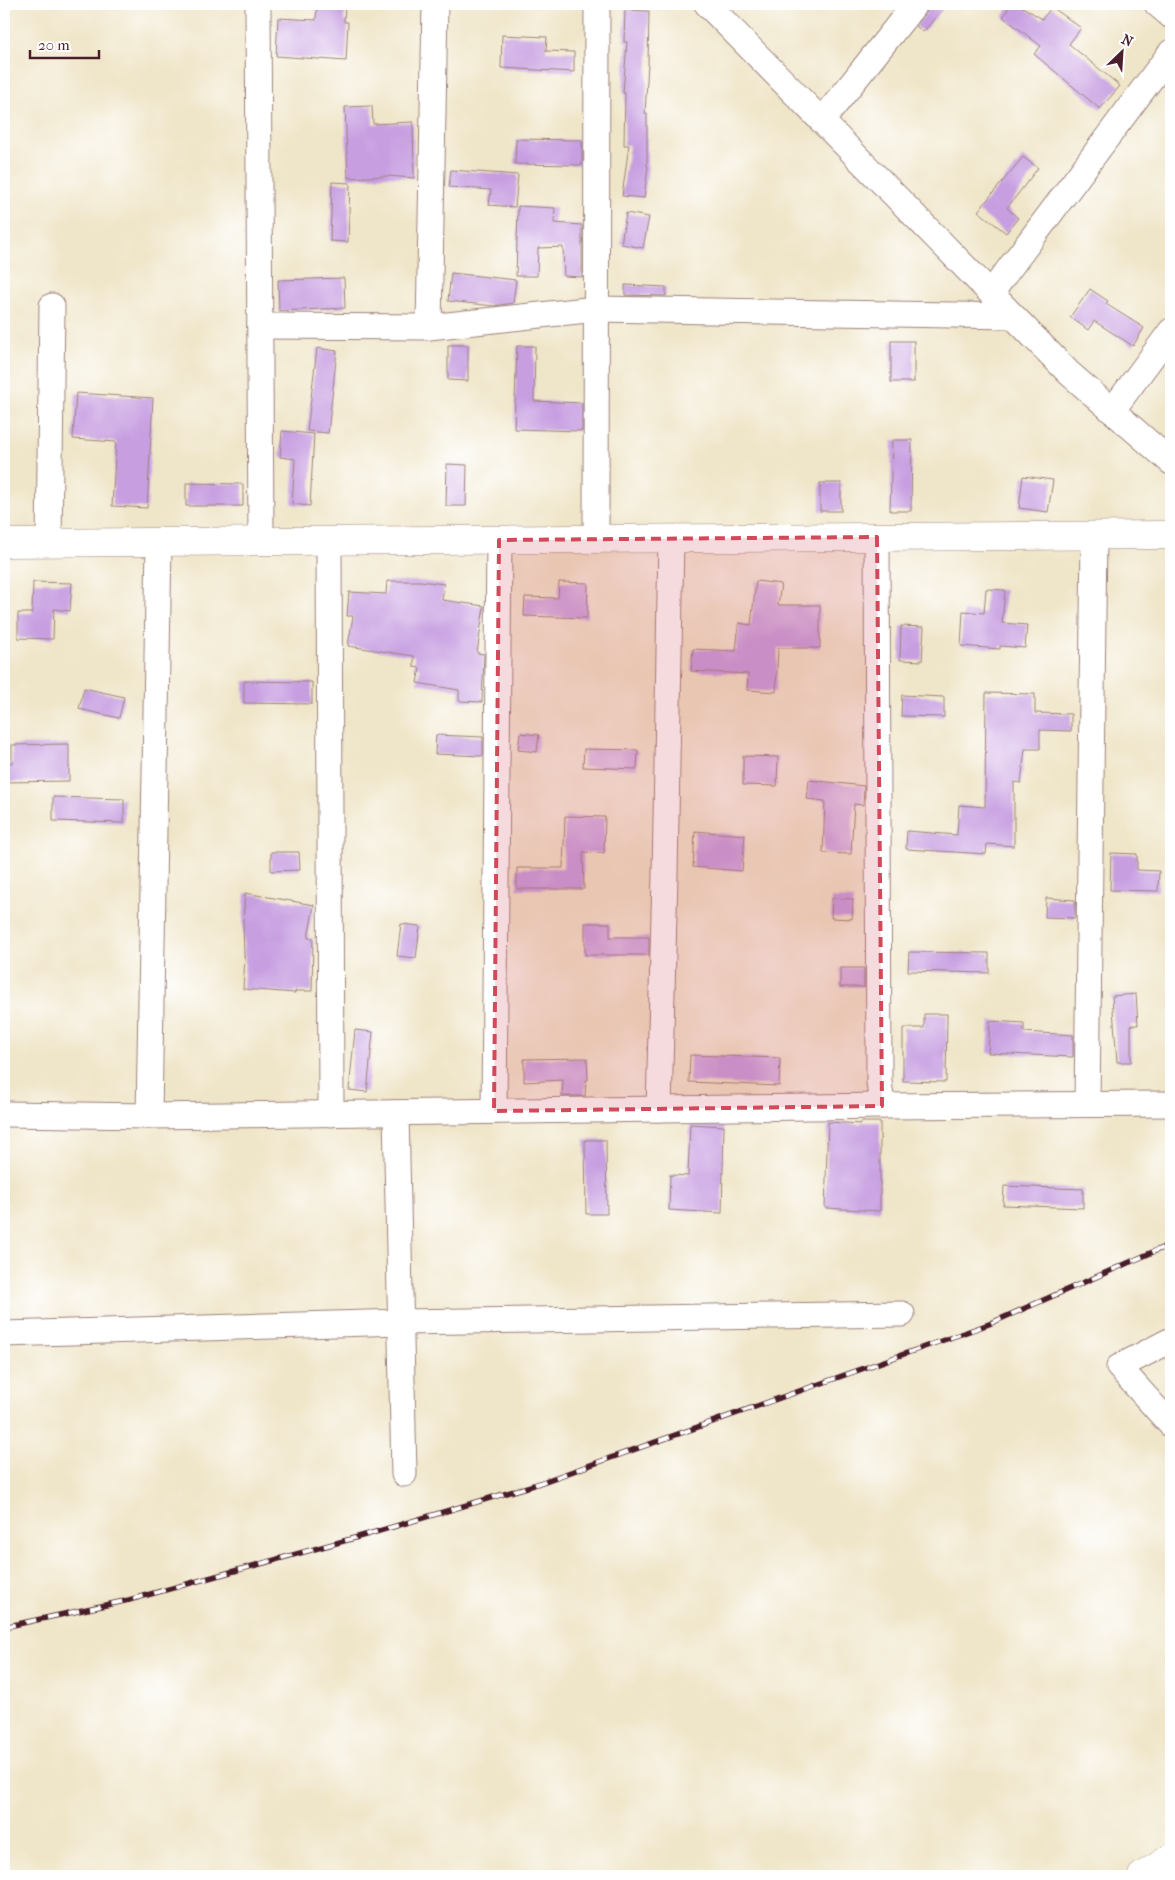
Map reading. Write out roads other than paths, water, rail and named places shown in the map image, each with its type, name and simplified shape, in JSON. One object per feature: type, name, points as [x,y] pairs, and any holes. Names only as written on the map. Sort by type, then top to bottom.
[{"type":"street","points":[[258,4],[261,542]]},
{"type":"street","points":[[428,327],[435,4]]},
{"type":"street","points":[[596,539],[597,4]]},
{"type":"street","points":[[707,4],[1069,373],[1171,462]]},
{"type":"street","points":[[822,121],[915,4]]},
{"type":"street","points":[[1157,4],[1171,16]]},
{"type":"street","points":[[991,293],[1171,52]]},
{"type":"street","points":[[49,543],[52,306]]},
{"type":"street","points":[[260,326],[428,327],[596,309],[1013,316]]},
{"type":"street","points":[[1112,411],[1171,331]]},
{"type":"street","points":[[4,543],[1171,535]]},
{"type":"street","points":[[1087,1104],[1094,536]]},
{"type":"street","points":[[877,537],[879,1072],[882,1106]]},
{"type":"street","points":[[659,1109],[666,875],[671,539]]},
{"type":"street","points":[[494,1111],[499,540]]},
{"type":"street","points":[[329,541],[331,1114]]},
{"type":"street","points":[[149,1116],[159,542]]},
{"type":"street","points":[[4,1114],[149,1116],[1171,1104]]},
{"type":"street","points":[[396,1113],[404,1474]]},
{"type":"street","points":[[4,1334],[400,1322],[902,1314]]},
{"type":"street","points":[[1171,1340],[1120,1367],[1171,1425]]},
{"type":"street","points":[[1142,1876],[1171,1858]]},
{"type":"railway","points":[[4,1627],[129,1600],[369,1534],[534,1485],[989,1324],[1171,1244]]}]
